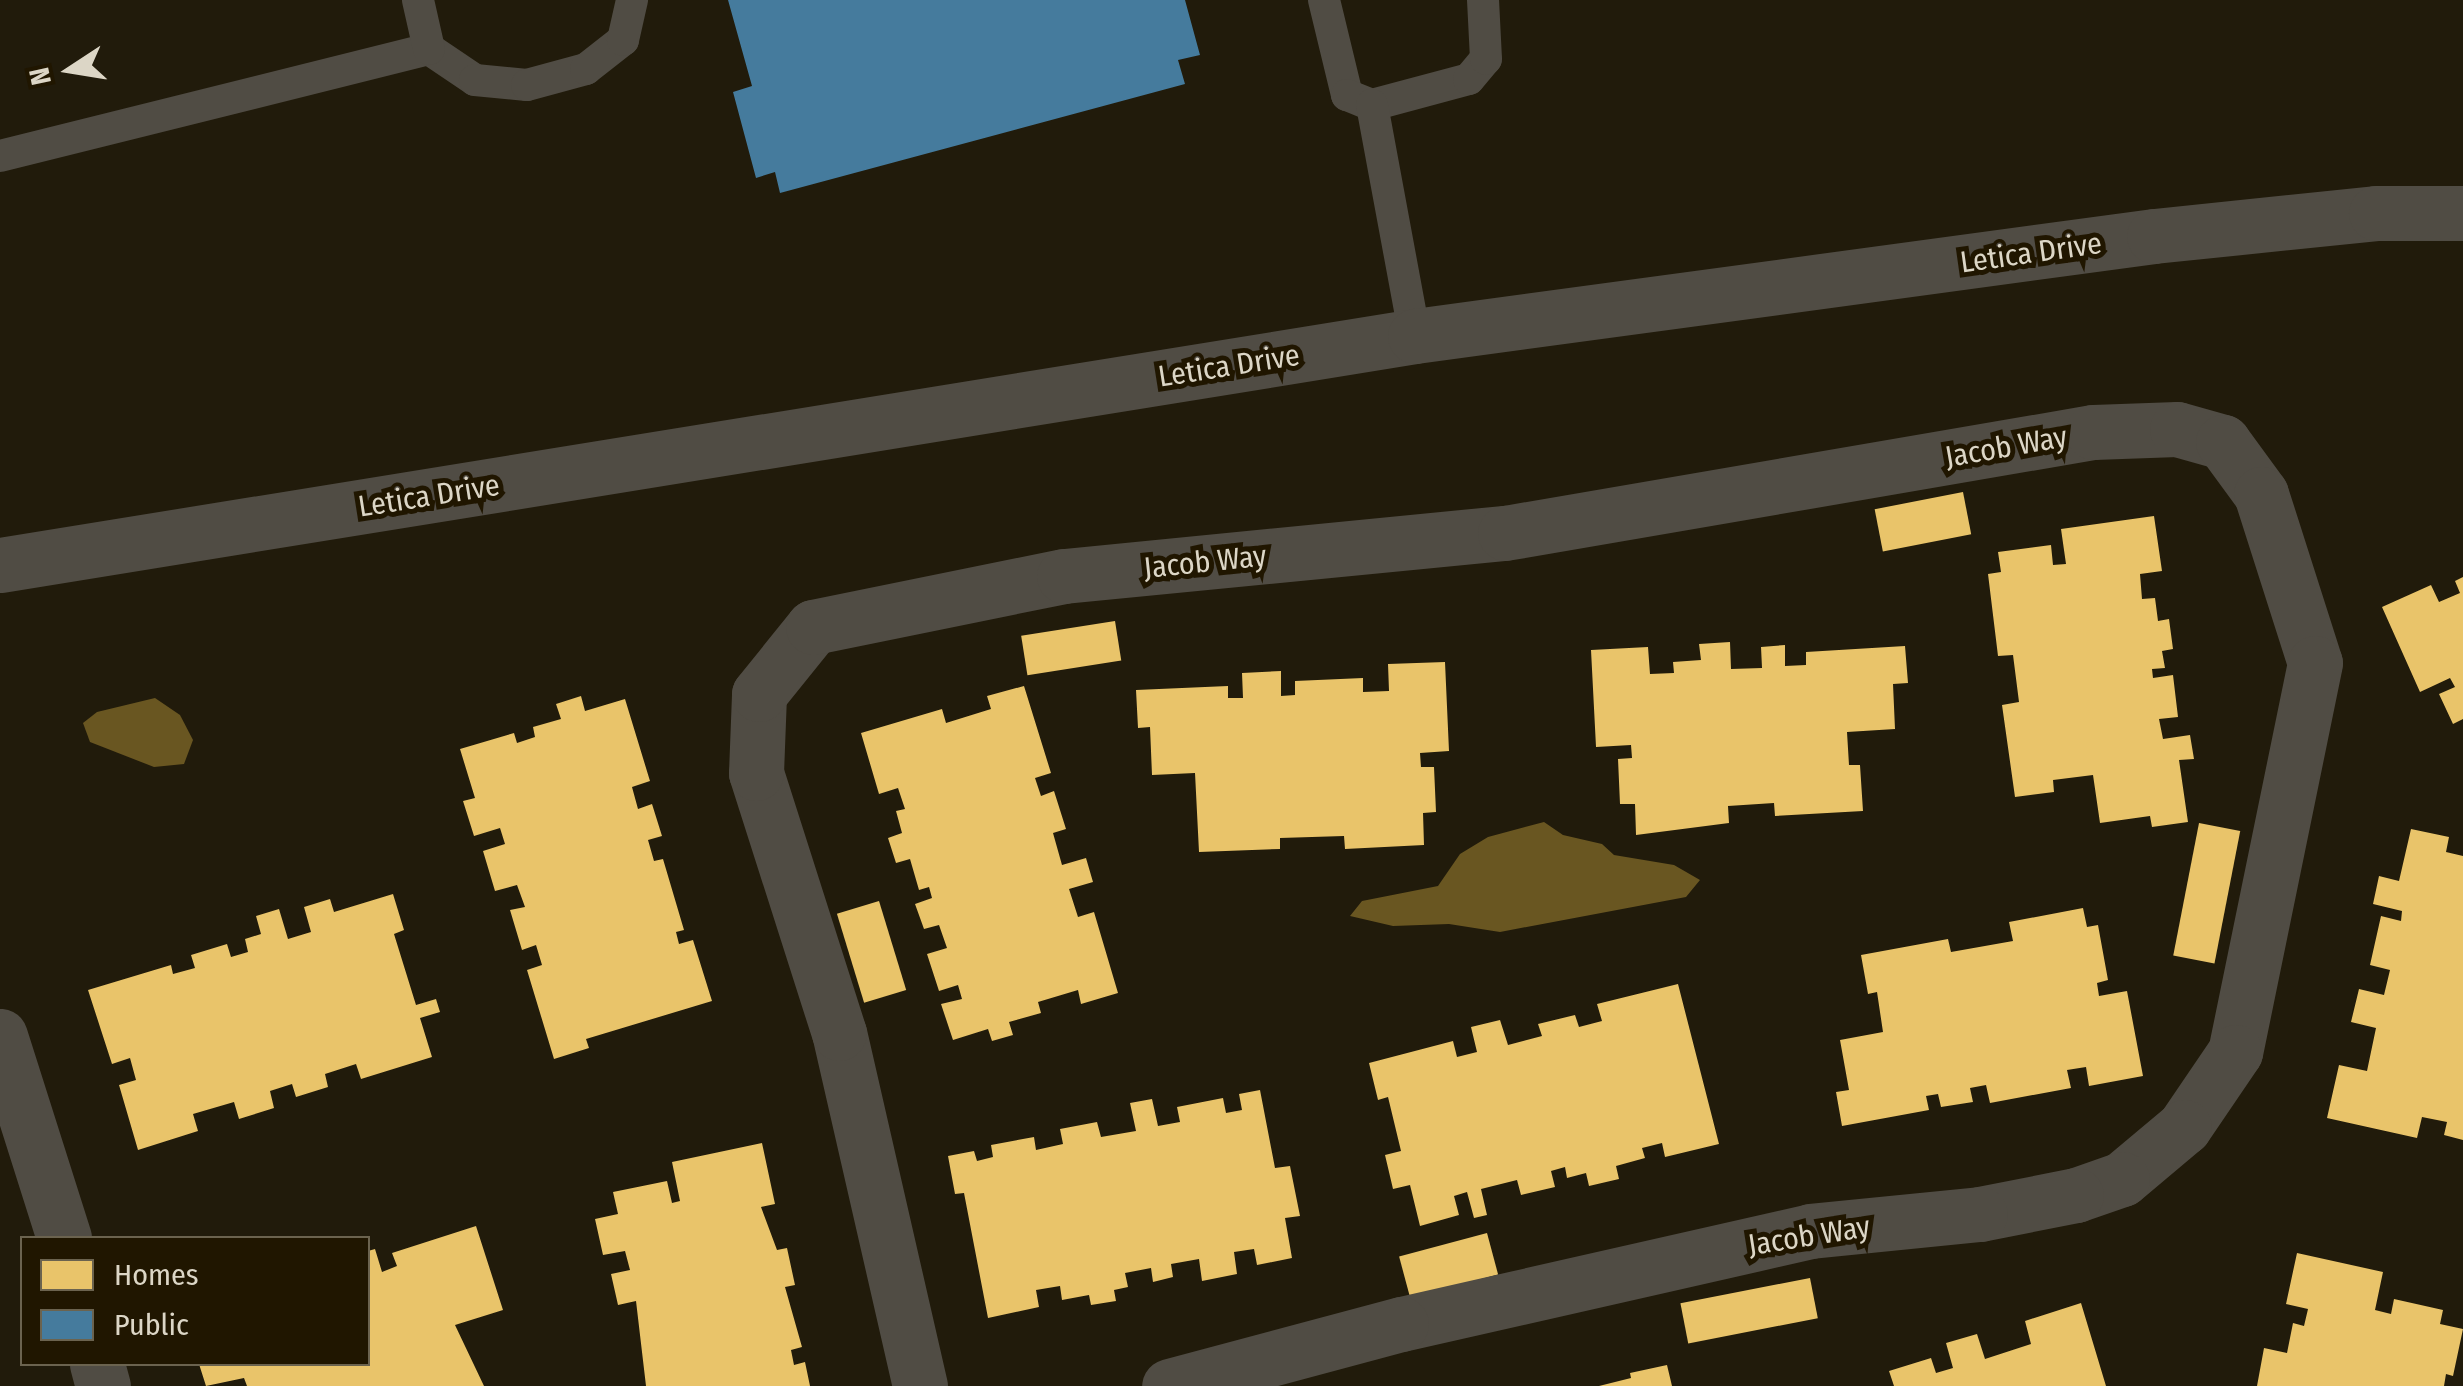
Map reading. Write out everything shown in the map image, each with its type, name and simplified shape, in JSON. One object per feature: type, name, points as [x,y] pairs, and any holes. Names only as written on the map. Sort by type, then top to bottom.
[{"type":"street","name":"Letica Drive","points":[[0,565],[1416,336],[2154,236],[2376,212],[2463,213]]},
{"type":"street","name":"Jacob Way","points":[[920,1386],[839,1033],[756,773],[760,694],[813,627],[1064,576],[1504,533],[2093,432],[2178,429],[2223,442],[2261,494],[2315,663],[2235,1052],[2184,1127],[2122,1178],[2076,1195],[1980,1214],[1811,1231],[1401,1324],[1168,1386]]},
{"type":"street","points":[[0,1036],[63,1236]]},
{"type":"lane","points":[[418,0],[429,49],[475,80],[527,86],[586,70],[623,40],[632,0]]},
{"type":"lane","points":[[1324,0],[1346,95],[1372,105],[1469,79],[1486,59],[1483,0]]},
{"type":"lane","points":[[0,156],[429,49]]},
{"type":"lane","points":[[1372,105],[1416,336]]},
{"type":"shaded area","points":[[155,698],[180,715],[193,740],[184,764],[154,767],[90,742],[83,723],[97,712]]},
{"type":"shaded area","points":[[1544,822],[1563,835],[1602,844],[1614,855],[1674,865],[1700,880],[1686,897],[1500,932],[1449,924],[1393,926],[1350,916],[1362,901],[1438,886],[1460,854],[1488,837]]},
{"type":"building: Homes","points":[[1963,492],[1971,534],[1883,551],[1875,509]]},
{"type":"building: Homes","points":[[2154,516],[2162,571],[2140,574],[2142,599],[2155,598],[2158,621],[2169,619],[2173,649],[2162,651],[2165,668],[2152,669],[2153,678],[2173,675],[2178,717],[2159,719],[2163,739],[2190,735],[2194,759],[2179,760],[2188,822],[2152,827],[2150,816],[2100,823],[2093,775],[2053,780],[2054,792],[2015,797],[2002,705],[2019,702],[2013,655],[1998,656],[1988,574],[2001,572],[1998,552],[2051,545],[2053,565],[2066,564],[2061,529]]},
{"type":"building: Homes","points":[[2463,577],[2463,719],[2453,724],[2439,694],[2455,687],[2450,678],[2420,692],[2382,607],[2431,585],[2439,602],[2460,593],[2455,581]]},
{"type":"building: Homes","points":[[1115,621],[1121,661],[1027,675],[1021,636]]},
{"type":"building: Homes","points":[[1730,642],[1731,669],[1762,668],[1761,647],[1785,645],[1785,666],[1806,665],[1806,652],[1905,646],[1908,683],[1893,684],[1895,729],[1847,732],[1849,765],[1860,765],[1863,811],[1775,816],[1774,803],[1728,806],[1729,823],[1636,835],[1635,804],[1620,804],[1618,759],[1632,758],[1631,745],[1596,747],[1591,650],[1648,647],[1650,674],[1674,673],[1673,662],[1701,660],[1699,644]]},
{"type":"building: Homes","points":[[1445,662],[1449,751],[1420,753],[1421,767],[1434,767],[1436,812],[1423,813],[1424,845],[1345,849],[1344,836],[1280,838],[1280,849],[1199,852],[1195,773],[1152,775],[1150,727],[1138,728],[1136,690],[1228,686],[1228,698],[1243,698],[1242,673],[1281,671],[1281,696],[1295,695],[1295,681],[1363,678],[1363,692],[1389,691],[1388,664]]},
{"type":"building: Homes","points":[[1024,686],[1051,773],[1035,778],[1041,796],[1054,791],[1066,829],[1053,833],[1062,865],[1086,858],[1093,882],[1069,889],[1078,917],[1094,912],[1118,993],[1081,1004],[1078,990],[1038,1002],[1041,1013],[1009,1022],[1013,1035],[992,1041],[988,1029],[953,1040],[941,1004],[962,999],[958,985],[939,991],[927,954],[947,948],[939,925],[924,929],[915,904],[932,898],[929,887],[919,890],[910,859],[896,863],[888,838],[902,833],[896,811],[905,809],[898,788],[879,794],[861,733],[942,709],[946,723],[991,709],[987,696]]},
{"type":"building: Homes","points":[[581,696],[585,711],[625,699],[650,781],[632,787],[638,809],[652,804],[662,836],[648,840],[654,861],[663,859],[684,930],[676,932],[679,944],[693,940],[712,1001],[586,1039],[589,1048],[554,1059],[527,970],[542,965],[536,945],[522,950],[510,910],[525,907],[517,885],[495,891],[483,851],[505,844],[500,828],[474,836],[463,801],[475,798],[460,749],[514,733],[517,743],[535,737],[533,727],[561,719],[556,704]]},
{"type":"building: Homes","points":[[2199,823],[2240,831],[2214,964],[2173,956]]},
{"type":"building: Homes","points":[[2411,829],[2449,837],[2446,852],[2463,856],[2463,1140],[2444,1135],[2447,1122],[2422,1117],[2417,1138],[2327,1118],[2339,1065],[2367,1071],[2376,1028],[2351,1022],[2359,989],[2384,995],[2390,970],[2370,965],[2381,916],[2401,921],[2402,911],[2373,904],[2379,876],[2399,881]]},
{"type":"building: Homes","points":[[393,894],[404,930],[394,934],[416,1005],[436,999],[440,1012],[420,1018],[432,1057],[361,1079],[356,1064],[325,1074],[328,1087],[296,1097],[292,1084],[270,1091],[274,1108],[239,1119],[234,1102],[193,1114],[198,1131],[138,1150],[119,1085],[136,1080],[130,1058],[112,1064],[88,990],[171,965],[173,974],[195,968],[191,955],[227,944],[231,957],[248,952],[245,939],[261,934],[256,916],[279,909],[288,939],[311,932],[304,907],[330,899],[334,912]]},
{"type":"building: Homes","points":[[879,901],[906,990],[864,1003],[837,914]]},
{"type":"building: Homes","points":[[2083,908],[2087,927],[2098,925],[2108,980],[2097,983],[2099,996],[2127,991],[2143,1076],[2089,1086],[2086,1067],[2067,1070],[2071,1088],[1990,1103],[1986,1085],[1970,1088],[1973,1102],[1941,1107],[1938,1094],[1926,1096],[1929,1110],[1842,1126],[1836,1092],[1849,1090],[1840,1040],[1883,1032],[1877,992],[1868,994],[1861,955],[1948,939],[1951,952],[2013,941],[2009,922]]},
{"type":"building: Homes","points":[[1678,984],[1719,1144],[1665,1157],[1662,1143],[1642,1148],[1645,1158],[1616,1166],[1619,1179],[1589,1186],[1586,1173],[1567,1178],[1565,1167],[1551,1171],[1555,1187],[1521,1195],[1517,1180],[1481,1189],[1487,1215],[1474,1218],[1467,1192],[1454,1196],[1459,1215],[1420,1226],[1410,1185],[1393,1189],[1385,1155],[1401,1151],[1388,1097],[1378,1100],[1369,1063],[1453,1041],[1457,1057],[1477,1052],[1471,1027],[1500,1020],[1508,1045],[1542,1036],[1538,1024],[1575,1015],[1579,1027],[1602,1021],[1597,1004]]},
{"type":"building: Homes","points":[[1260,1090],[1275,1168],[1290,1166],[1300,1216],[1285,1218],[1292,1258],[1257,1265],[1254,1249],[1234,1252],[1237,1274],[1202,1281],[1199,1259],[1171,1264],[1173,1277],[1153,1282],[1151,1268],[1125,1273],[1128,1287],[1114,1290],[1116,1301],[1091,1305],[1089,1295],[1062,1300],[1060,1286],[1036,1290],[1039,1307],[988,1318],[964,1193],[955,1194],[948,1156],[974,1151],[977,1161],[993,1157],[991,1145],[1034,1137],[1036,1150],[1063,1144],[1060,1129],[1097,1122],[1101,1137],[1136,1131],[1130,1103],[1152,1099],[1158,1126],[1180,1122],[1177,1107],[1223,1098],[1226,1113],[1242,1110],[1239,1094]]},
{"type":"building: Homes","points":[[762,1143],[775,1204],[761,1207],[777,1250],[787,1248],[795,1285],[785,1287],[802,1347],[791,1350],[794,1365],[805,1362],[810,1386],[646,1386],[636,1301],[618,1305],[611,1274],[630,1270],[625,1251],[603,1255],[595,1219],[618,1214],[613,1192],[667,1181],[672,1203],[680,1201],[672,1162]]},
{"type":"building: Homes","points":[[476,1226],[503,1310],[455,1325],[484,1386],[247,1386],[244,1378],[206,1386],[200,1366],[370,1366],[370,1250],[375,1249],[382,1272],[397,1266],[392,1253]]},
{"type":"building: Homes","points":[[1487,1233],[1498,1275],[1410,1298],[1399,1257]]},
{"type":"building: Homes","points":[[2297,1253],[2383,1272],[2375,1310],[2391,1314],[2394,1299],[2443,1310],[2440,1324],[2463,1329],[2453,1376],[2446,1374],[2444,1386],[2257,1386],[2264,1348],[2287,1353],[2293,1323],[2304,1326],[2308,1309],[2286,1304]]},
{"type":"building: Homes","points":[[1810,1278],[1818,1318],[1688,1343],[1680,1303]]},
{"type":"building: Homes","points":[[2081,1303],[2106,1386],[1894,1386],[1889,1371],[1931,1358],[1936,1373],[1953,1368],[1946,1343],[1977,1334],[1985,1359],[2031,1344],[2025,1321]]},
{"type":"building: Homes","points":[[1667,1365],[1672,1386],[1599,1386],[1631,1378],[1630,1373]]},
{"type":"building: Public","points":[[728,0],[1185,0],[1200,55],[1178,60],[1185,84],[780,193],[775,172],[756,178],[733,92],[752,86]]}]
